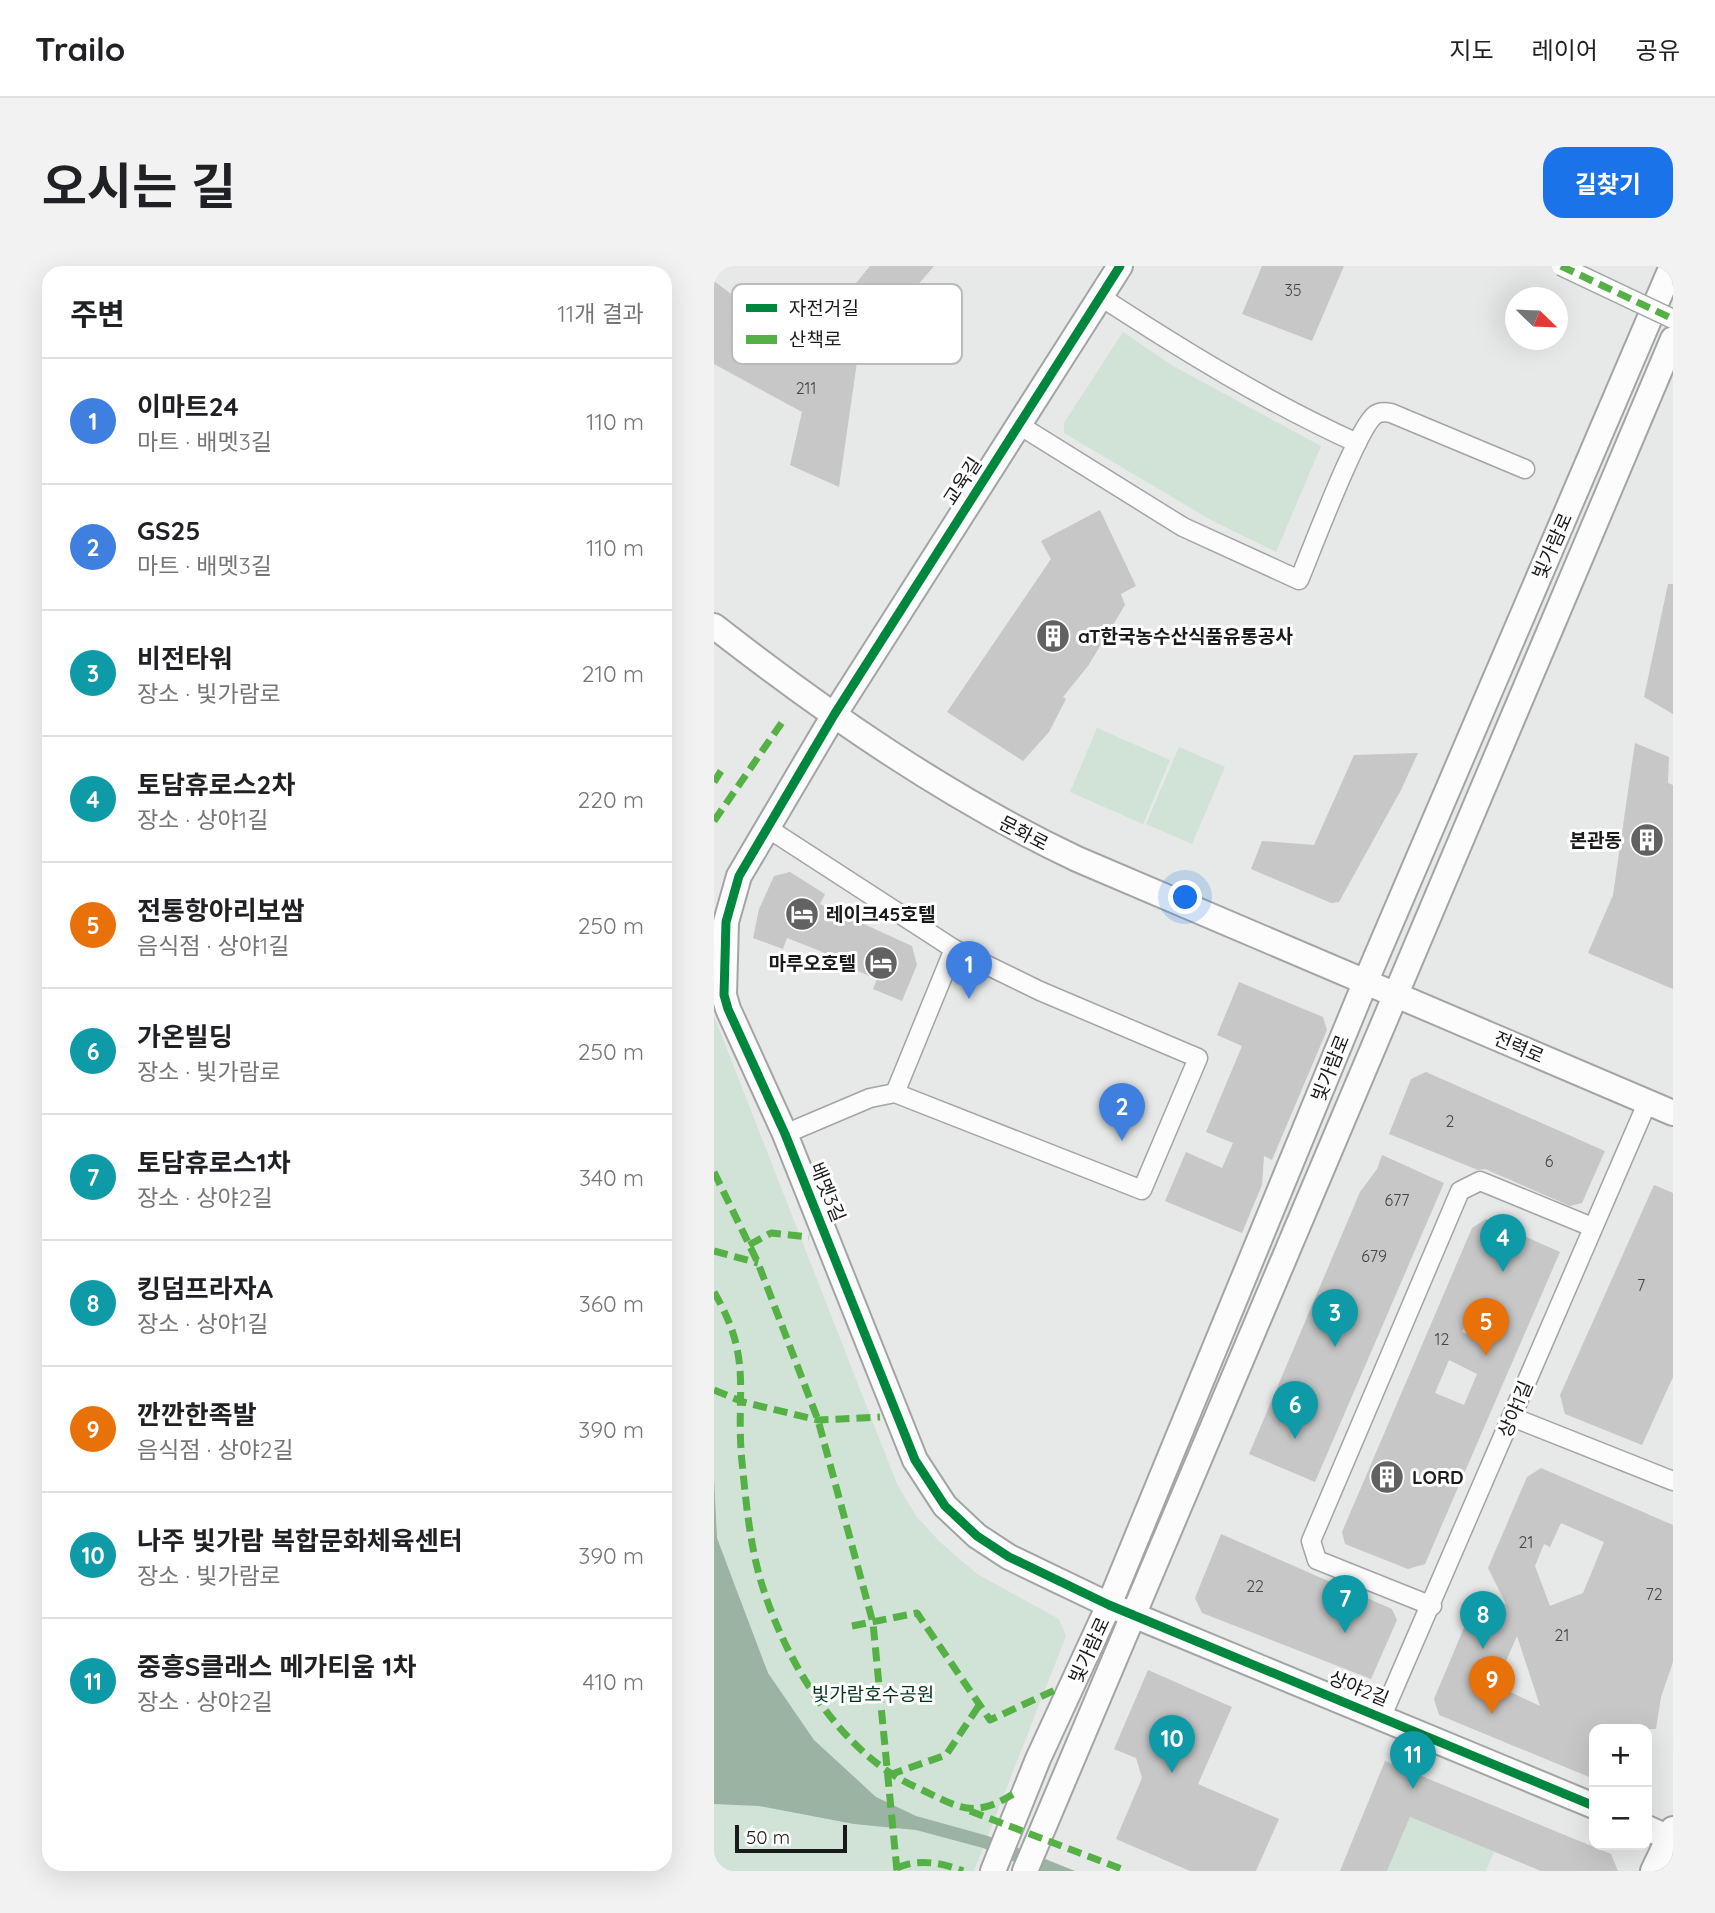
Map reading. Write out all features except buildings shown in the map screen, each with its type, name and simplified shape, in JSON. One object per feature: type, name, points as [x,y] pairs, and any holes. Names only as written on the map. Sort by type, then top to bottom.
[{"type":"main road","name":"교육길","points":[[834,715],[1120,266]]},
{"type":"main road","name":"빛가람로","points":[[993,1871],[1021,1802],[1110,1605],[1365,983],[1672,266]]},
{"type":"main road","name":"빛가람로","points":[[1025,1871],[1673,340]]},
{"type":"main road","name":"문화로","points":[[714,626],[834,715],[999,821],[1077,859],[1365,983]]},
{"type":"main road","name":"배멧3길","points":[[834,715],[739,876],[726,922],[724,995],[730,1017],[786,1134],[915,1460],[931,1488],[964,1525],[993,1548],[1110,1605]]},
{"type":"main road","name":"전력로","points":[[1365,983],[1673,1113]]},
{"type":"main road","name":"상야2길","points":[[1110,1605],[1589,1804]]},
{"type":"main road","points":[[1653,1871],[1662,1832]]},
{"type":"street","points":[[1561,266],[1673,319]]},
{"type":"street","points":[[1101,297],[1202,363],[1268,400],[1357,443]]},
{"type":"street","points":[[1019,425],[1183,527],[1299,580],[1357,443],[1375,415],[1383,412],[1525,469]]},
{"type":"street","points":[[766,827],[954,949],[1040,991],[1198,1058],[1142,1191],[895,1093],[870,1098],[786,1134]]},
{"type":"street","points":[[895,1093],[954,949]]},
{"type":"street","name":"상야1길","points":[[1382,1716],[1432,1606],[1648,1101]]},
{"type":"street","points":[[1432,1606],[1317,1560],[1311,1541],[1316,1528],[1460,1191],[1480,1181],[1592,1227]]},
{"type":"street","points":[[1512,1418],[1673,1481]]},
{"type":"green space","points":[[1123,332],[1173,366],[1321,446],[1276,552],[1211,520],[1064,433],[1064,423]]},
{"type":"green space","points":[[1097,728],[1170,760],[1143,824],[1070,792]]},
{"type":"green space","points":[[1179,747],[1225,767],[1192,844],[1146,824]]},
{"type":"green space","name":"빛가람호수공원","points":[[714,1016],[897,1484],[916,1516],[940,1542],[977,1574],[1059,1619],[1066,1636],[974,1871],[714,1871]]},
{"type":"green space","points":[[1410,1817],[1494,1852],[1486,1871],[1387,1871]]},
{"type":"shaded area","points":[[714,1478],[717,1538],[768,1673],[814,1740],[876,1797],[916,1816],[988,1836],[1075,1871],[1035,1871],[983,1848],[916,1830],[854,1824],[759,1806],[714,1804]]},
{"type":"marked path","points":[[1561,266],[1673,319]]},
{"type":"marked path","points":[[714,821],[783,721]]},
{"type":"marked path","points":[[714,782],[721,771]]},
{"type":"marked path","points":[[714,1172],[758,1263],[818,1420],[873,1623],[897,1871]]},
{"type":"marked path","points":[[749,1245],[771,1233],[809,1237]]},
{"type":"marked path","points":[[714,1251],[758,1263]]},
{"type":"marked path","points":[[714,1292],[726,1316],[739,1357],[740,1437],[755,1557],[773,1617],[803,1676],[821,1704],[865,1754],[918,1788],[966,1808],[987,1806],[1015,1793]]},
{"type":"marked path","points":[[714,1390],[743,1402],[818,1420],[880,1417]]},
{"type":"marked path","points":[[852,1626],[917,1613],[990,1720],[1055,1690]]},
{"type":"marked path","points":[[889,1775],[946,1755],[980,1704]]},
{"type":"marked path","points":[[970,1811],[1127,1871]]},
{"type":"marked path","points":[[897,1868],[913,1863],[930,1863],[963,1871]]},
{"type":"cycle path","points":[[1120,266],[834,715],[739,876],[726,922],[724,995],[728,1009],[785,1134],[915,1460],[945,1506],[977,1536],[1009,1557],[1109,1605],[1589,1804]]},
{"type":"place","name":"aT한국농수산식품유통공사","points":[[1053,636]]},
{"type":"place","name":"본관동","points":[[1647,840]]},
{"type":"place","name":"레이크45호텔","points":[[802,914]]},
{"type":"place","name":"마루오호텔","points":[[881,963]]},
{"type":"place","name":"이마트24","points":[[969,999]]},
{"type":"place","name":"GS25","points":[[1122,1141]]},
{"type":"place","name":"토담휴로스2차","points":[[1503,1272]]},
{"type":"place","name":"비전타워","points":[[1335,1347]]},
{"type":"place","name":"전통항아리보쌈","points":[[1486,1356]]},
{"type":"place","name":"가온빌딩","points":[[1295,1439]]},
{"type":"place","name":"LORD","points":[[1387,1477]]},
{"type":"place","name":"토담휴로스1차","points":[[1345,1633]]},
{"type":"place","name":"킹덤프라자A","points":[[1483,1649]]},
{"type":"place","name":"깐깐한족발","points":[[1492,1714]]},
{"type":"place","name":"나주 빛가람 복합문화체육센터","points":[[1172,1773]]},
{"type":"place","name":"중흥S클래스 메가티움 1차","points":[[1413,1789]]}]
